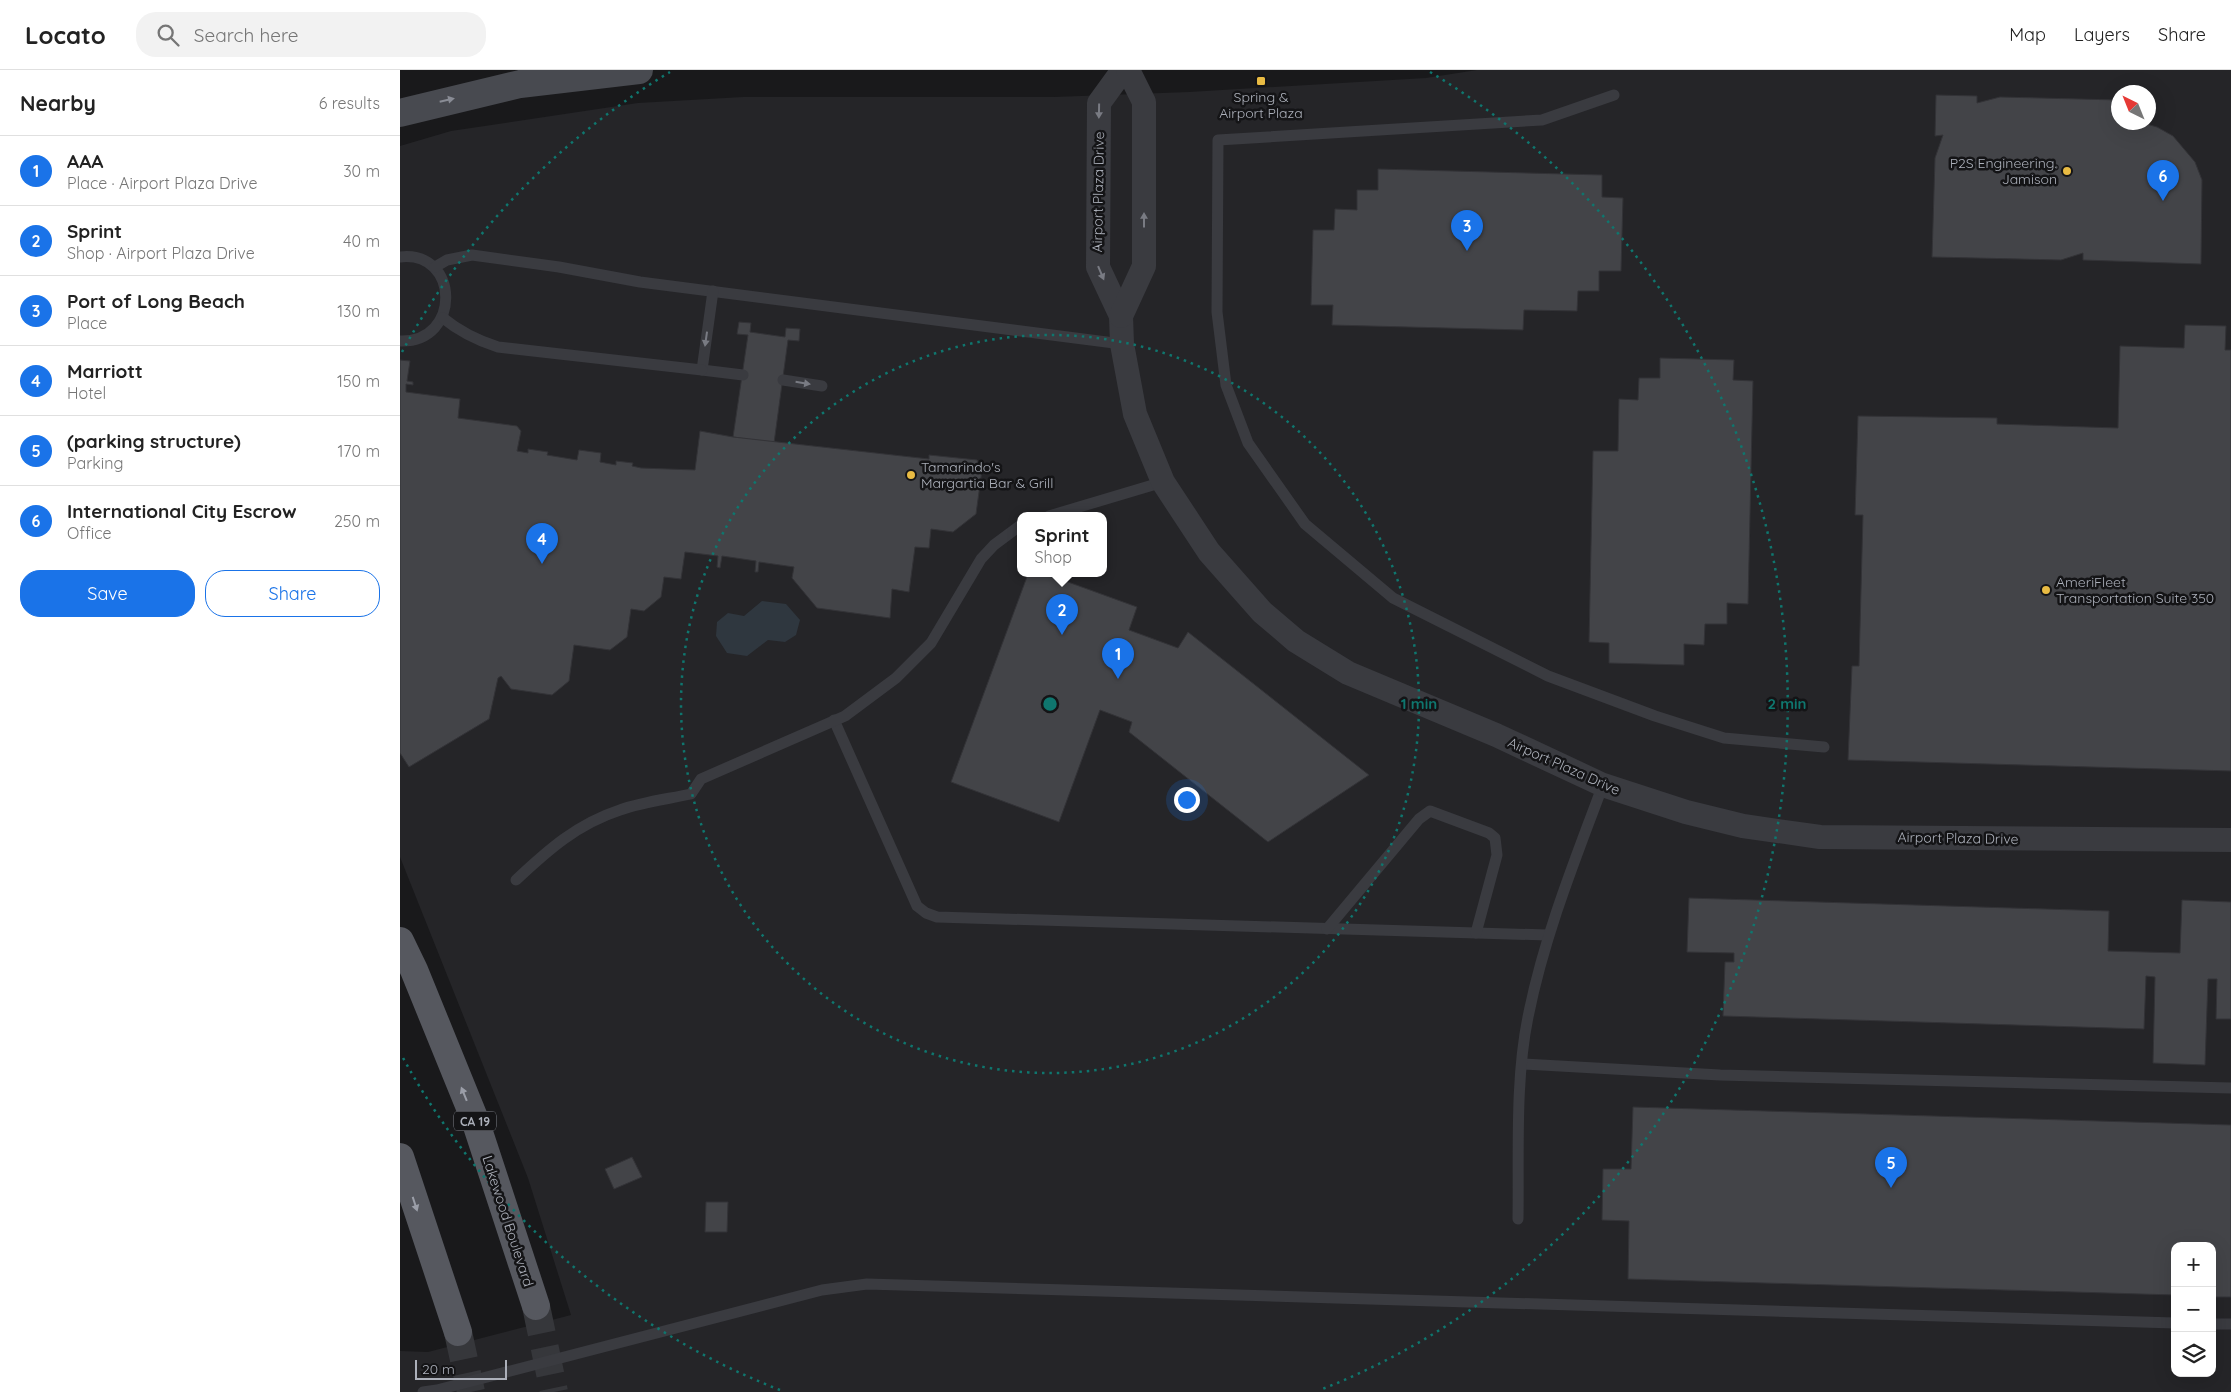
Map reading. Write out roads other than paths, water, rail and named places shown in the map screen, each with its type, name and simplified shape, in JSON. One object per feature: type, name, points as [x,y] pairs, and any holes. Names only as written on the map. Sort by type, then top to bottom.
[{"type":"main road","points":[[400,112],[520,84],[639,70]]},
{"type":"main road","name":"Lakewood Boulevard","points":[[400,941],[414,970],[474,1120],[536,1306]]},
{"type":"main road","points":[[400,1157],[458,1332]]},
{"type":"street","name":"Airport Plaza Drive","points":[[1122,70],[1099,103],[1098,266],[1121,316],[1122,344],[1135,414],[1163,482],[1185,518],[1228,575],[1262,612],[1296,641],[1348,673],[1496,735],[1602,786],[1686,812],[1743,826],[1820,836],[2231,840]]},
{"type":"street","name":"Airport Plaza Drive","points":[[1121,316],[1144,266],[1144,102],[1128,70]]},
{"type":"lane","points":[[1614,95],[1542,120],[1218,140],[1216,312],[1226,385],[1248,443],[1305,524],[1393,598],[1548,676],[1655,716],[1724,738],[1824,747]]},
{"type":"lane","points":[[434,267],[447,260],[472,255],[558,267],[640,282],[1122,344]]},
{"type":"lane","points":[[400,258],[420,258],[434,267],[445,285],[447,302],[443,318],[432,331],[418,340],[400,341]]},
{"type":"lane","points":[[702,370],[713,291]]},
{"type":"lane","points":[[443,318],[460,332],[476,340],[498,346],[743,375]]},
{"type":"lane","points":[[783,380],[822,386]]},
{"type":"lane","points":[[1062,512],[1163,482]]},
{"type":"lane","points":[[516,880],[550,847],[587,824],[621,810],[691,794],[701,780],[845,716],[896,678],[931,642],[982,559],[994,545],[1017,528]]},
{"type":"lane","points":[[834,720],[916,906],[926,913],[949,918],[1547,935]]},
{"type":"lane","points":[[1518,1219],[1522,1064],[1527,1018],[1547,935],[1602,786]]},
{"type":"lane","points":[[1327,929],[1419,819],[1430,811],[1489,833],[1496,838],[1497,855],[1476,933]]},
{"type":"lane","points":[[1522,1064],[1729,1075],[2231,1088]]},
{"type":"lane","points":[[423,1392],[437,1390],[822,1290],[868,1284],[2171,1323]]},
{"type":"lane","points":[[2216,1324],[2231,1324]]},
{"type":"tunnel","points":[[536,1306],[554,1392]]},
{"type":"tunnel","points":[[458,1332],[471,1392]]},
{"type":"place","name":"Spring & Airport Plaza","points":[[1261,81]]},
{"type":"place","name":"P2S Engineering. Jamison","points":[[2067,171]]},
{"type":"place","name":"International City Escrow","points":[[2163,201]]},
{"type":"place","name":"Port of Long Beach","points":[[1467,251]]},
{"type":"place","name":"Tamarindo's Margartia Bar & Grill","points":[[911,475]]},
{"type":"place","name":"Marriott","points":[[542,564]]},
{"type":"place","name":"AmeriFleet Transportation Suite 350","points":[[2046,590]]},
{"type":"place","name":"Sprint","points":[[1062,635]]},
{"type":"place","name":"AAA","points":[[1118,679]]},
{"type":"place","name":"(parking structure)","points":[[1891,1188]]}]
